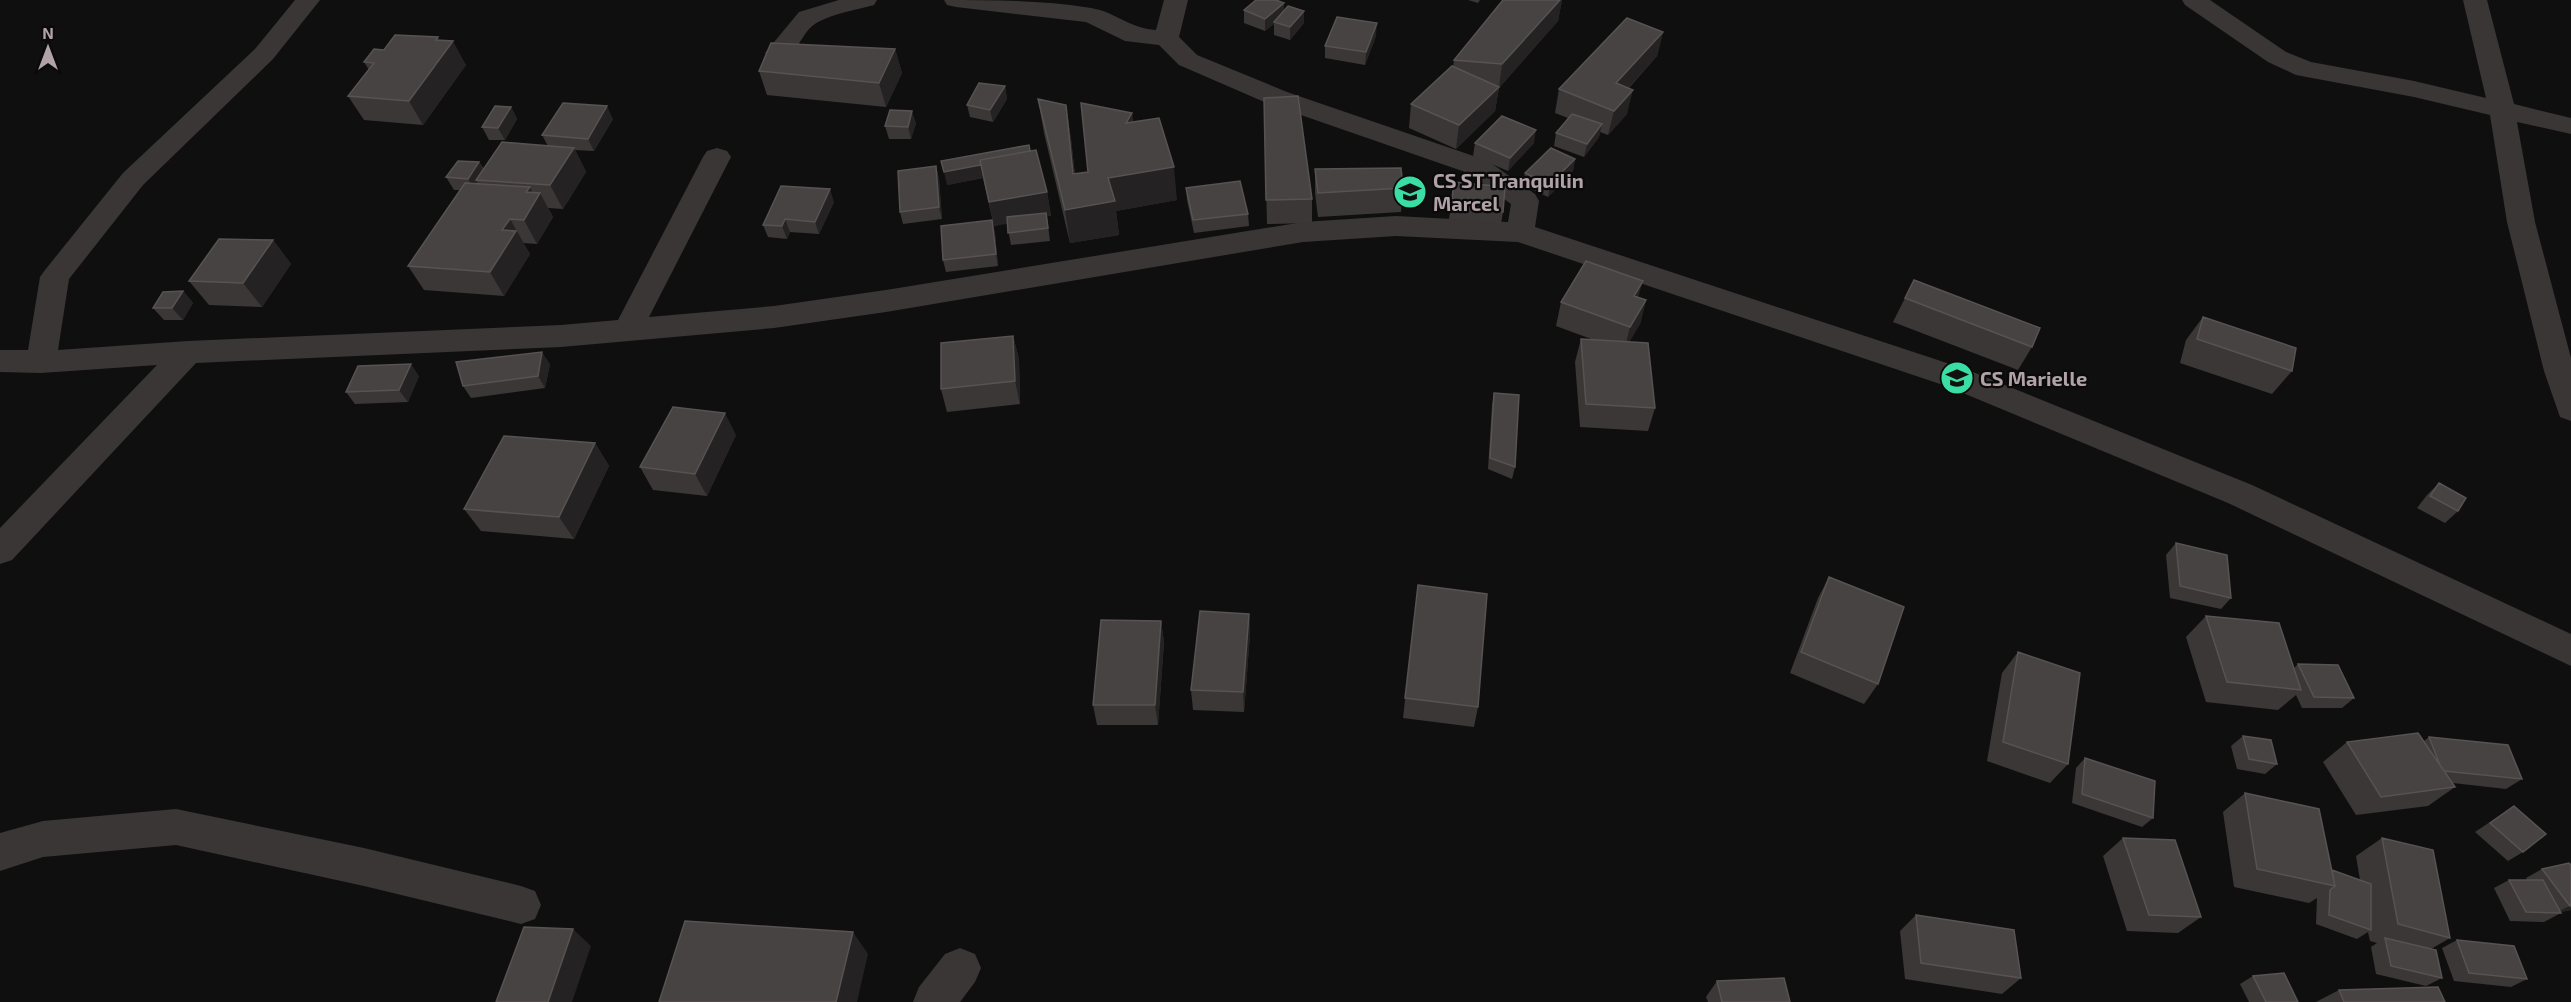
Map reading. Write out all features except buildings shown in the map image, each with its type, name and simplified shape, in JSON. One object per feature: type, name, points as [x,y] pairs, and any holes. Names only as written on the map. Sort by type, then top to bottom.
[{"type":"street","points":[[41,362],[54,277],[133,179],[264,54],[308,0]]},
{"type":"street","points":[[778,53],[808,17],[865,0]]},
{"type":"street","points":[[956,0],[1092,15],[1134,36],[1166,38],[1188,60],[1278,98],[1478,167],[1525,201],[1521,232]]},
{"type":"street","points":[[1166,38],[1176,0]]},
{"type":"street","points":[[2194,0],[2277,57],[2305,69],[2414,89],[2571,126]]},
{"type":"street","points":[[2475,0],[2502,110],[2521,222],[2571,409]]},
{"type":"street","points":[[628,330],[717,157]]},
{"type":"street","points":[[0,361],[41,362],[188,352],[561,336],[774,317],[885,302],[1303,232],[1395,226],[1521,232],[1957,378],[2240,494],[2571,651]]},
{"type":"street","points":[[0,550],[188,352]]},
{"type":"street","points":[[0,852],[43,839],[176,827],[364,867],[521,905]]},
{"type":"street","points":[[933,1002],[960,968]]},
{"type":"place","name":"CS ST Tranquilin Marcel","points":[[1410,192]]},
{"type":"place","name":"CS Marielle","points":[[1957,378]]}]
